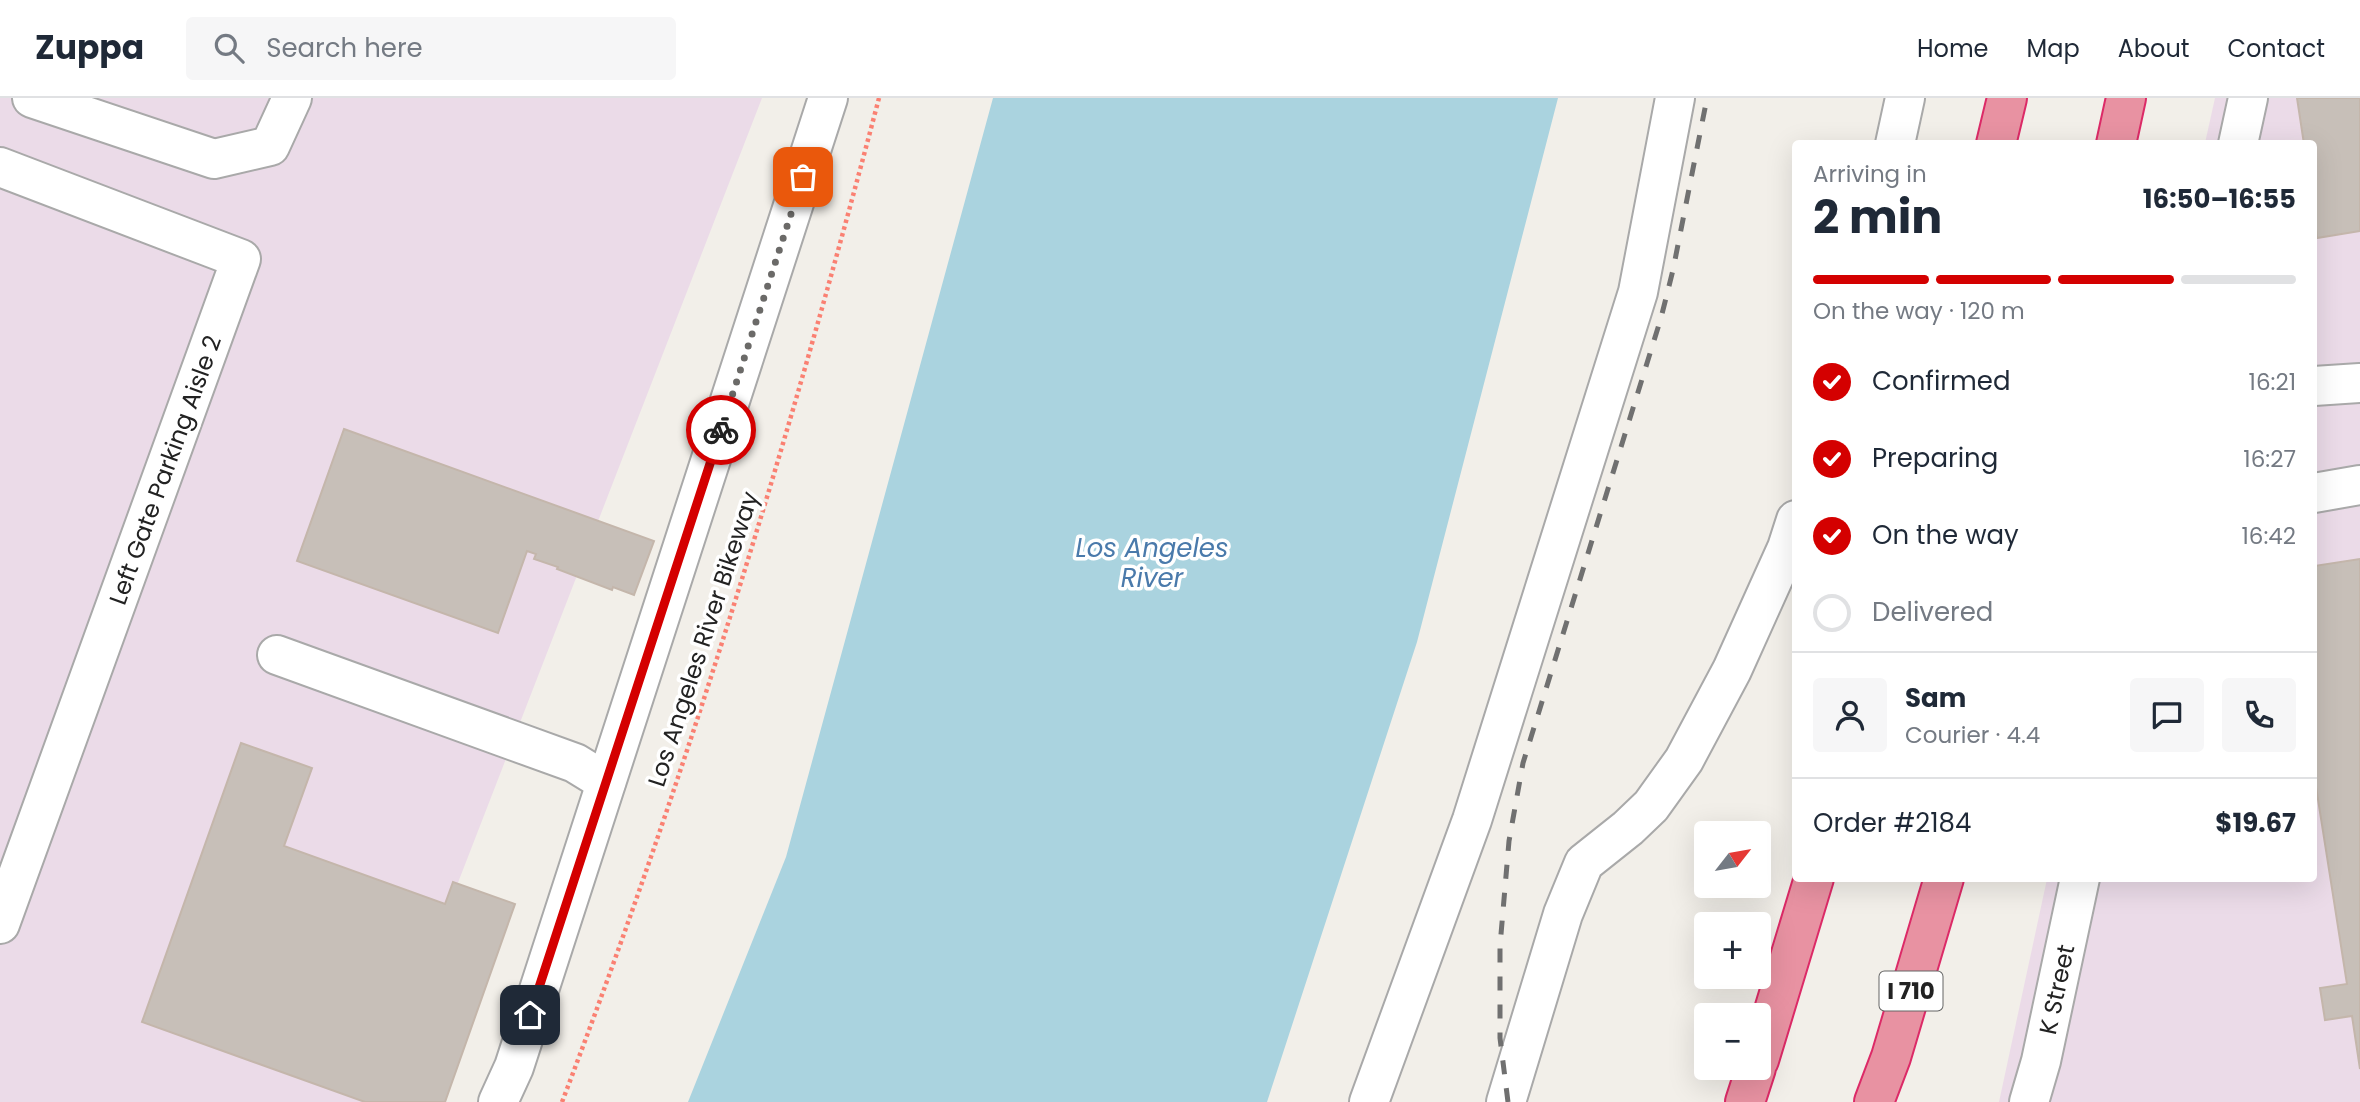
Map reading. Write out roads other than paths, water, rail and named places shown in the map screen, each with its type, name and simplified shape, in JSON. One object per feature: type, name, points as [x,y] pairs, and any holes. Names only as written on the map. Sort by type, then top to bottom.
[{"type":"highway","points":[[1997,140],[2007,98]]},
{"type":"highway","points":[[2117,140],[2126,98]]},
{"type":"highway","points":[[1771,1020],[1813,882]]},
{"type":"highway","name":"I 710","points":[[1874,1102],[1891,1058],[1943,882]]},
{"type":"highway","points":[[1745,1102],[1752,1080]]},
{"type":"street","points":[[32,98],[214,159],[270,146],[292,98]]},
{"type":"street","points":[[498,1102],[514,1067],[828,98]]},
{"type":"street","points":[[1369,1102],[1472,820],[1633,305],[1675,98]]},
{"type":"street","points":[[1896,140],[1905,98]]},
{"type":"street","points":[[2239,140],[2248,98]]},
{"type":"street","name":"Left Gate Parking Aisle 2","points":[[0,167],[241,258],[0,924]]},
{"type":"street","points":[[2317,386],[2360,383]]},
{"type":"street","points":[[2317,492],[2360,485]]},
{"type":"street","points":[[1506,1102],[1563,914],[1584,863],[1651,806],[1684,760],[1732,670],[1792,532]]},
{"type":"street","points":[[276,655],[575,763],[606,782]]},
{"type":"street","name":"K Street","points":[[2029,1102],[2079,882]]},
{"type":"water","name":"Los Angeles River","points":[[993,98],[1558,98],[1417,642],[1267,1102],[688,1102],[786,857]]},
{"type":"railway","points":[[1508,1102],[1500,1038],[1500,946],[1509,841],[1523,763],[1661,318],[1707,98]]}]
